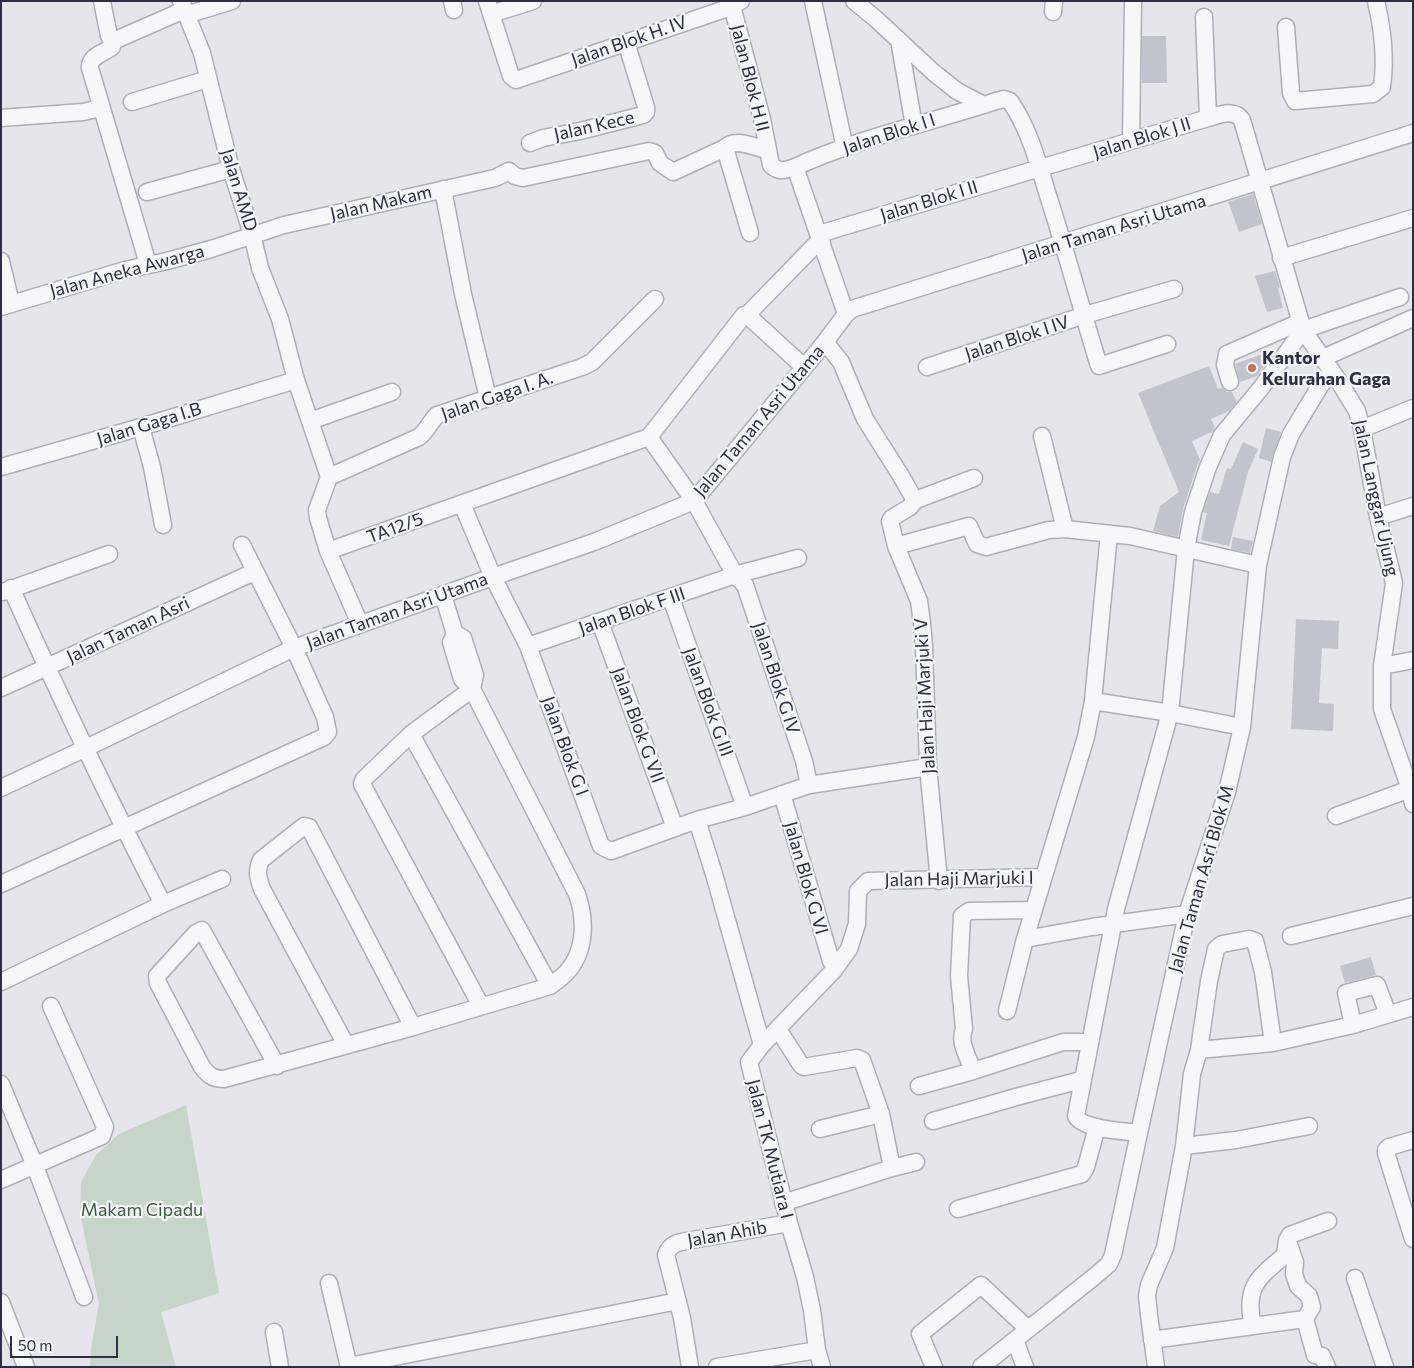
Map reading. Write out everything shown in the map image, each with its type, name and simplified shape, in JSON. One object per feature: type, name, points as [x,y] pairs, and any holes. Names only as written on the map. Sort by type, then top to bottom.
[{"type":"street","points":[[102,1],[110,36],[114,40]]},
{"type":"street","points":[[114,40],[184,9],[232,1]]},
{"type":"street","points":[[489,8],[533,1]]},
{"type":"street","points":[[813,1],[845,148]]},
{"type":"street","points":[[854,1],[933,72],[957,91],[984,105]]},
{"type":"street","points":[[1131,141],[1133,1]]},
{"type":"street","points":[[1286,27],[1291,92],[1295,101],[1373,94],[1382,87],[1384,72],[1384,39],[1376,1]]},
{"type":"street","name":"Jalan Blok H. IV","points":[[489,8],[511,76],[516,80],[732,4]]},
{"type":"street","name":"Jalan Blok H II","points":[[732,4],[762,119],[767,150]]},
{"type":"street","name":"Jalan AMD","points":[[184,9],[202,53],[231,169],[252,234],[260,268],[280,319],[296,380],[329,477]]},
{"type":"street","points":[[1204,17],[1208,118]]},
{"type":"street","points":[[114,40],[112,47],[102,51],[90,64],[101,108],[148,264]]},
{"type":"street","points":[[899,40],[914,126]]},
{"type":"street","name":"Jalan Kece","points":[[530,143],[543,138],[643,115],[646,112],[626,42]]},
{"type":"street","points":[[132,102],[208,79]]},
{"type":"street","name":"Jalan Blok I I","points":[[795,167],[845,148],[1004,100],[1010,101],[1018,112],[1040,168]]},
{"type":"street","points":[[1,118],[83,112],[101,108]]},
{"type":"street","name":"Jalan Blok J II","points":[[1040,168],[1208,118],[1234,113],[1242,120]]},
{"type":"street","name":"Jalan Langgar Ujung","points":[[1242,120],[1301,326],[1357,411],[1362,429],[1378,517],[1394,583],[1382,674],[1382,709],[1411,796]]},
{"type":"street","name":"Jalan Taman Asri Utama","points":[[1,788],[294,648],[487,578],[698,507],[804,366],[852,309],[1413,133]]},
{"type":"street","points":[[750,233],[725,148],[728,144],[736,142],[767,150],[771,165],[775,169],[783,171],[795,167],[846,314]]},
{"type":"street","name":"Jalan Makam","points":[[252,234],[284,225],[495,178],[509,172],[523,178],[649,150],[655,152],[660,163],[674,172],[725,148]]},
{"type":"street","points":[[1040,168],[1085,315],[1174,289]]},
{"type":"street","name":"Jalan Blok I II","points":[[820,238],[879,217],[1040,168]]},
{"type":"street","points":[[146,192],[231,169]]},
{"type":"street","points":[[443,189],[462,294],[488,398]]},
{"type":"street","points":[[1281,258],[1413,218]]},
{"type":"street","name":"Jalan Aneka Awarga","points":[[6,305],[148,264],[168,261],[211,249],[252,234]]},
{"type":"street","points":[[650,437],[744,316],[820,238]]},
{"type":"street","points":[[1,261],[6,305]]},
{"type":"street","points":[[1230,382],[1225,365],[1227,354],[1301,326],[1400,298]]},
{"type":"street","name":"Jalan Gaga I. A.","points":[[329,477],[419,437],[426,432],[431,421],[437,415],[592,362],[655,299]]},
{"type":"street","name":"Jalan Blok I IV","points":[[927,367],[1085,315],[1100,366],[1167,344]]},
{"type":"street","points":[[744,316],[804,366]]},
{"type":"street","points":[[1327,364],[1413,318]]},
{"type":"street","points":[[1139,1133],[1097,1127],[1079,1120],[1076,1116],[1081,1080],[1113,924],[1170,713],[1186,549],[1193,512],[1208,467],[1222,435],[1261,388],[1301,326]]},
{"type":"street","points":[[825,342],[842,362],[865,419],[901,476],[913,501],[974,478]]},
{"type":"street","name":"Jalan Taman Asri Blok M","points":[[981,1367],[1109,1264],[1116,1246],[1187,914],[1227,792],[1242,727],[1258,565],[1282,457],[1291,434],[1320,386],[1327,364]]},
{"type":"street","name":"Jalan Gaga I.B","points":[[1,467],[296,380]]},
{"type":"street","points":[[310,421],[392,392]]},
{"type":"street","points":[[1362,429],[1413,408]]},
{"type":"street","points":[[141,427],[152,467],[163,525]]},
{"type":"street","points":[[1042,436],[1065,529]]},
{"type":"street","name":"TA12/5","points":[[328,551],[650,437]]},
{"type":"street","name":"Jalan Blok G IV","points":[[650,437],[698,507],[735,575],[745,585],[804,760],[809,785]]},
{"type":"street","points":[[329,477],[318,510],[328,551],[360,624]]},
{"type":"street","name":"Jalan Haji Marjuki V","points":[[913,501],[910,507],[890,521],[896,546],[919,602],[924,646],[928,767],[939,881]]},
{"type":"street","name":"Jalan Blok G I","points":[[462,504],[487,578],[528,646],[602,846],[612,851],[675,828]]},
{"type":"street","points":[[1378,517],[1413,506]]},
{"type":"street","points":[[896,546],[969,526],[976,544],[986,547],[1049,530],[1065,529],[1130,536],[1258,565]]},
{"type":"street","points":[[1007,1011],[1025,939],[1086,737],[1093,701],[1109,534]]},
{"type":"street","points":[[1,884],[324,737],[328,732],[325,717],[294,648],[242,545]]},
{"type":"street","points":[[109,554],[6,590],[163,904]]},
{"type":"street","name":"Jalan Blok F III","points":[[528,646],[735,575],[798,558]]},
{"type":"street","name":"Jalan Taman Asri","points":[[1,688],[254,572]]},
{"type":"street","points":[[276,1066],[205,934],[202,930],[196,933],[157,976],[158,983],[202,1067],[209,1076],[217,1079],[224,1079],[276,1066],[550,986],[566,973],[577,954],[582,935],[582,909],[577,894],[472,689],[475,675],[463,638],[455,634],[443,595]]},
{"type":"street","name":"Jalan Blok G III","points":[[671,598],[746,807]]},
{"type":"street","name":"Jalan Blok G VII","points":[[600,622],[675,828]]},
{"type":"street","points":[[1382,674],[1413,660]]},
{"type":"street","points":[[472,689],[411,734],[362,784],[480,1006]]},
{"type":"street","points":[[1093,701],[1242,727]]},
{"type":"street","points":[[411,734],[550,986]]},
{"type":"street","points":[[675,828],[746,807],[809,785],[928,767]]},
{"type":"street","name":"Jalan Blok G VI","points":[[782,794],[831,961]]},
{"type":"street","points":[[1336,816],[1411,796]]},
{"type":"street","points":[[697,820],[762,1045]]},
{"type":"street","points":[[346,1045],[258,878],[257,868],[261,860],[304,826],[309,827],[413,1027]]},
{"type":"street","name":"Jalan Haji Marjuki I","points":[[762,1045],[834,970],[849,949],[857,924],[858,890],[863,884],[868,882],[1043,877]]},
{"type":"street","points":[[1,982],[163,904],[222,879]]},
{"type":"street","points":[[1291,936],[1413,906]]},
{"type":"street","points":[[972,1071],[961,1035],[964,1029],[959,976],[962,916],[969,912],[1034,910]]},
{"type":"street","points":[[1025,939],[1187,914]]},
{"type":"street","points":[[1156,1367],[1148,1296],[1149,1285],[1165,1248],[1184,1146],[1192,1074],[1199,1050],[1209,981],[1218,945],[1249,939],[1255,941],[1263,972],[1273,1043]]},
{"type":"street","points":[[1353,1025],[1346,993],[1377,986],[1388,1014]]},
{"type":"street","points":[[1,1180],[102,1136],[105,1128],[51,1006]]},
{"type":"street","points":[[1199,1050],[1273,1043],[1353,1025],[1413,1007]]},
{"type":"street","points":[[778,1029],[804,1067],[857,1058],[862,1060],[881,1114],[892,1168]]},
{"type":"street","points":[[919,1086],[1063,1042],[1089,1042]]},
{"type":"street","name":"Jalan TK Mutiara I","points":[[762,1045],[749,1062],[789,1224],[805,1277],[812,1310],[817,1350],[822,1367]]},
{"type":"street","points":[[933,1121],[1081,1080]]},
{"type":"street","points":[[1,1084],[35,1166],[84,1297]]},
{"type":"street","points":[[820,1129],[881,1114]]},
{"type":"street","points":[[1184,1146],[1236,1140],[1309,1126]]},
{"type":"street","points":[[958,1209],[1082,1174],[1086,1167],[1097,1127]]},
{"type":"street","points":[[1413,1140],[1389,1147],[1386,1153],[1413,1240]]},
{"type":"street","points":[[784,1203],[916,1162]]},
{"type":"street","points":[[1253,1326],[1249,1308],[1257,1282],[1285,1255],[1287,1240],[1290,1235],[1328,1222]]},
{"type":"street","name":"Jalan Ahib","points":[[690,1367],[678,1301],[666,1255],[669,1248],[674,1243],[789,1224]]},
{"type":"street","points":[[1287,1240],[1295,1262],[1294,1274],[1298,1286],[1309,1296],[1312,1307],[1305,1319],[1315,1355],[1322,1356],[1326,1367]]},
{"type":"street","points":[[1355,1278],[1385,1367]]},
{"type":"street","points":[[329,1283],[349,1366],[678,1301]]},
{"type":"street","points":[[934,1367],[920,1334],[981,1285],[1022,1335],[1025,1367]]},
{"type":"street","points":[[1,1302],[26,1367]]},
{"type":"street","points":[[1152,1340],[1305,1319]]},
{"type":"street","points":[[274,1332],[280,1367]]},
{"type":"street","points":[[717,1367],[817,1350]]},
{"type":"green space","name":"Makam Cipadu","points":[[186,1105],[219,1293],[161,1312],[176,1367],[90,1367],[91,1348],[99,1304],[80,1213],[81,1182],[96,1155],[119,1134]]},
{"type":"building","points":[[1142,36],[1166,36],[1167,83],[1142,83]]},
{"type":"building","points":[[1253,194],[1262,224],[1239,232],[1228,202]]},
{"type":"building","points":[[1275,271],[1280,287],[1278,288],[1283,308],[1267,312],[1255,276]]},
{"type":"building","name":"Kantor Kelurahan Gaga","points":[[1265,353],[1268,361],[1257,376],[1240,382],[1235,364]]},
{"type":"building","points":[[1209,366],[1218,389],[1222,388],[1227,392],[1232,392],[1237,402],[1229,411],[1211,419],[1215,428],[1212,432],[1192,441],[1200,460],[1183,509],[1178,537],[1153,531],[1160,506],[1179,492],[1138,393]]},
{"type":"building","points":[[1266,428],[1281,432],[1271,462],[1259,458]]},
{"type":"building","points":[[1243,442],[1258,449],[1248,472],[1229,546],[1201,540],[1207,513],[1203,512],[1210,492],[1219,494],[1227,468],[1231,469]]},
{"type":"building","points":[[1233,537],[1253,541],[1250,553],[1231,549]]},
{"type":"building","points":[[1296,619],[1339,621],[1338,649],[1322,648],[1319,703],[1334,704],[1333,731],[1291,729]]},
{"type":"building","points":[[1371,957],[1376,975],[1345,983],[1340,966]]},
{"type":"place","name":"Kantor Kelurahan Gaga","points":[[1252,368]]}]
